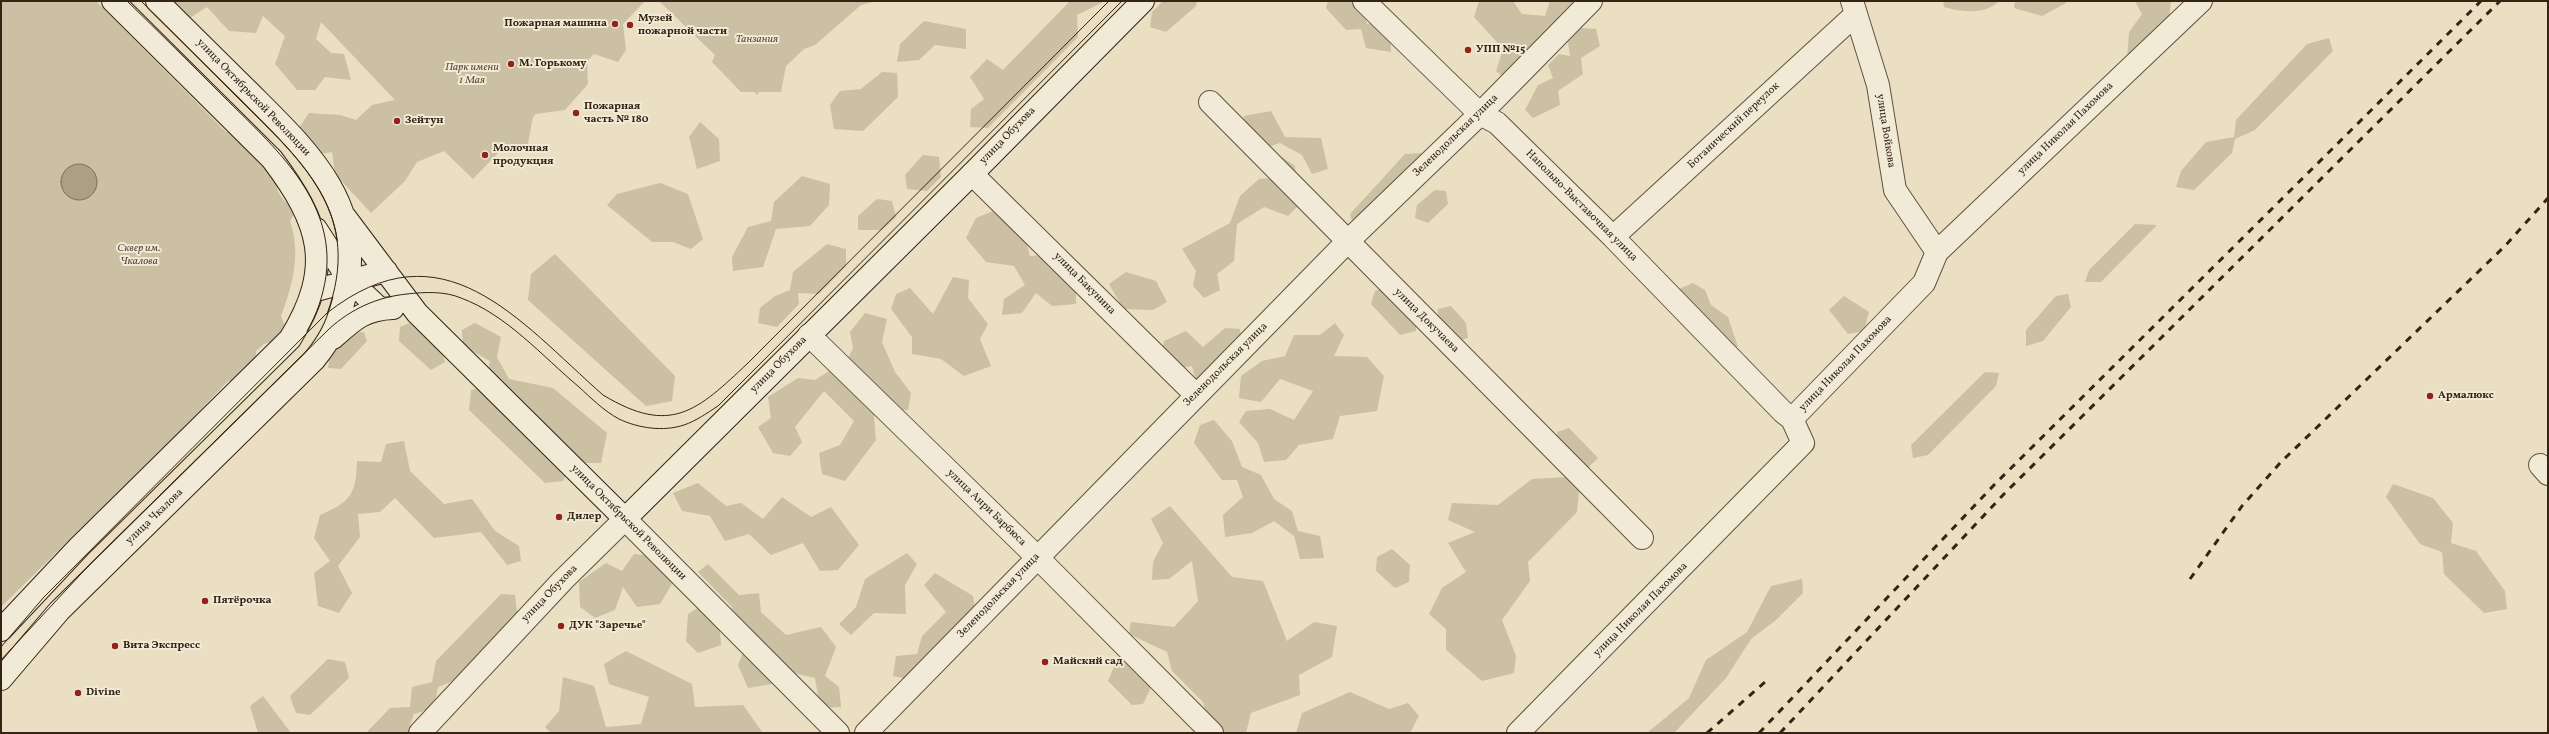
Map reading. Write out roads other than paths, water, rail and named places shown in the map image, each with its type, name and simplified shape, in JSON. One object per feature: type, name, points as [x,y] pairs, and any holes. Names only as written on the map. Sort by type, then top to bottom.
[{"type":"street","points":[[113,1],[272,159],[303,203],[311,221],[349,280],[380,309]]},
{"type":"street","name":"улица Октябрьской Революции","points":[[157,1],[301,145],[319,166],[334,190],[345,217],[351,248],[349,280],[339,320],[330,341],[314,360]]},
{"type":"street","name":"улица Обухова","points":[[420,733],[563,580],[972,174],[1143,1]]},
{"type":"street","name":"Напольно-Выставочная улица","points":[[1364,1],[1480,114],[1497,123],[1613,237],[1783,412],[1792,419]]},
{"type":"street","name":"Зеленодольская улица","points":[[866,733],[1347,242],[1480,114],[1591,1]]},
{"type":"street","name":"улица Николая Пахомова","points":[[1518,733],[1803,443],[1792,419],[1924,283],[1937,252],[2201,1]]},
{"type":"street","name":"улица Войкова","points":[[1853,8],[1878,85],[1895,190],[1937,252]]},
{"type":"street","name":"Ботанический переулок","points":[[1613,237],[1853,8]]},
{"type":"street","name":"улица Докучаева","points":[[1210,102],[1347,242],[1642,538]]},
{"type":"street","name":"улица Бакунина","points":[[972,174],[1196,395]]},
{"type":"street","name":"улица Октябрьской Революции","points":[[345,217],[417,313],[838,733]]},
{"type":"street","points":[[1,630],[63,563],[290,339],[302,320],[313,290],[317,258],[311,221]]},
{"type":"street","points":[[313,290],[386,271]]},
{"type":"street","points":[[330,341],[353,320],[368,311],[395,308],[417,313]]},
{"type":"street","name":"улица Анри Барбюса","points":[[809,335],[1037,557],[1212,733]]},
{"type":"street","name":"улица Чкалова","points":[[1,679],[59,611],[314,360]]},
{"type":"tram line","points":[[127,1],[262,135],[297,176],[311,198],[321,222],[326,248],[326,276],[319,305],[307,331]]},
{"type":"tram line","points":[[141,1],[285,145],[321,192],[332,219],[338,247],[336,279],[327,314]]},
{"type":"tram line","points":[[1,647],[44,597],[327,313],[369,287],[407,277],[443,279],[477,292],[509,312],[603,395],[627,407],[647,414],[665,416],[682,412],[698,405],[730,380],[748,363],[1109,1]]},
{"type":"tram line","points":[[1,660],[93,561],[329,329],[355,310],[375,301],[396,296],[420,293],[441,293],[461,298],[478,305],[509,325],[598,404],[619,419],[634,425],[659,429],[684,425],[701,417],[718,406],[1122,1]]},
{"type":"railway","points":[[1759,733],[1995,484],[2481,1]]},
{"type":"railway","points":[[1780,733],[2004,494],[2500,1]]},
{"type":"railway","points":[[2190,579],[2242,506],[2281,462],[2505,246],[2548,198]]},
{"type":"railway","points":[[1707,733],[1765,682]]},
{"type":"place","name":"Пожарная машина","points":[[615,24]]},
{"type":"place","name":"Музей пожарной части","points":[[630,25]]},
{"type":"place","name":"УПП №15","points":[[1468,50]]},
{"type":"place","name":"М. Горькому","points":[[511,64]]},
{"type":"place","name":"Пожарная часть № 180","points":[[576,113]]},
{"type":"place","name":"Зейтун","points":[[397,121]]},
{"type":"place","name":"Молочная продукция","points":[[485,155]]},
{"type":"place","name":"Армалюкс","points":[[2430,396]]},
{"type":"place","name":"Дилер","points":[[559,517]]},
{"type":"place","name":"Пятёрочка","points":[[205,601]]},
{"type":"place","name":"ДУК \"Заречье\"","points":[[561,626]]},
{"type":"place","name":"Вита Экспресс","points":[[115,646]]},
{"type":"place","name":"Майский сад","points":[[1045,662]]},
{"type":"place","name":"Divine","points":[[78,693]]},
{"type":"park label","name":"Танзания","points":[[757,40]]},
{"type":"park label","name":"Парк имени 1 Мая","points":[[472,74]]},
{"type":"park label","name":"Сквер им. Чкалова","points":[[139,255]]}]
